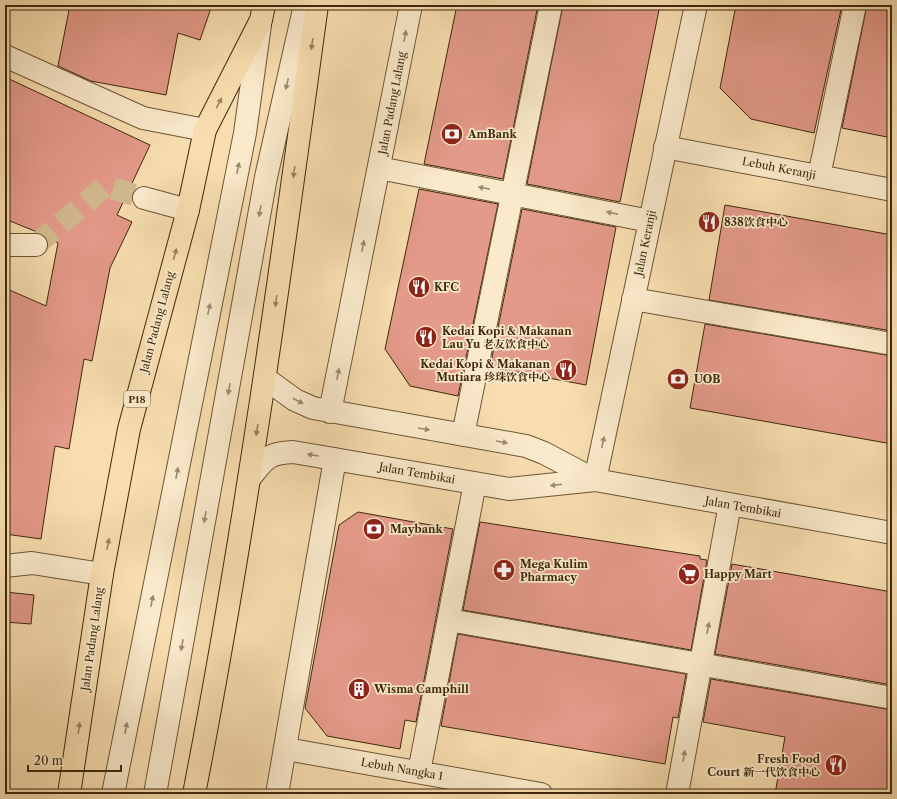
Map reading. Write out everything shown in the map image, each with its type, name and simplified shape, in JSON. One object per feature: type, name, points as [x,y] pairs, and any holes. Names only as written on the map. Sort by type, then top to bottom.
[{"type":"main road","points":[[194,794],[221,658],[266,379],[317,5]]},
{"type":"main road","name":"Jalan Padang Lalang","points":[[69,794],[102,574],[129,429],[188,210],[205,130],[262,12]]},
{"type":"street","points":[[155,794],[236,351],[266,177],[305,5]]},
{"type":"street","name":"Jalan Padang Lalang","points":[[330,412],[411,5]]},
{"type":"street","points":[[463,436],[551,5]]},
{"type":"street","name":"Jalan Keranji","points":[[595,480],[696,5]]},
{"type":"street","points":[[819,176],[855,5]]},
{"type":"street","points":[[113,794],[245,133],[262,12]]},
{"type":"street","points":[[5,56],[143,118],[205,130]]},
{"type":"street","name":"Lebuh Keranji","points":[[666,146],[892,190]]},
{"type":"street","points":[[379,168],[650,221]]},
{"type":"street","points":[[144,198],[188,210]]},
{"type":"street","points":[[5,245],[36,245]]},
{"type":"street","points":[[633,299],[892,344]]},
{"type":"street","name":"Jalan Tembikai","points":[[266,379],[296,400],[313,408],[532,448],[544,452],[595,480]]},
{"type":"street","name":"Jalan Tembikai","points":[[250,479],[263,462],[277,453],[293,452],[509,488],[595,480],[892,533]]},
{"type":"street","points":[[277,794],[335,459]]},
{"type":"street","points":[[419,772],[475,483]]},
{"type":"street","points":[[677,794],[730,504]]},
{"type":"street","points":[[5,566],[32,562],[102,574]]},
{"type":"street","points":[[449,620],[892,698]]},
{"type":"street","name":"Lebuh Nangka 1","points":[[286,749],[419,772],[457,787],[541,794]]},
{"type":"building","points":[[70,5],[212,5],[200,40],[178,33],[166,95],[91,81],[58,66]]},
{"type":"building","points":[[457,5],[538,5],[503,179],[424,164]]},
{"type":"building","points":[[563,5],[660,5],[620,202],[527,184]]},
{"type":"building","points":[[736,5],[842,5],[814,133],[751,119],[720,88]]},
{"type":"building","points":[[867,5],[892,5],[892,138],[842,128]]},
{"type":"building","points":[[5,77],[150,145],[117,215],[132,222],[110,268],[92,361],[84,359],[69,449],[55,446],[41,539],[5,534],[5,288],[46,306],[58,243],[42,234],[5,219]]},
{"type":"building","points":[[419,189],[498,204],[458,396],[410,386],[385,349]]},
{"type":"building","points":[[725,205],[892,235],[892,331],[709,300]]},
{"type":"building","points":[[522,209],[616,227],[586,385],[490,367]]},
{"type":"building","points":[[705,324],[892,356],[892,444],[690,408]]},
{"type":"building","points":[[358,512],[453,529],[416,722],[405,720],[400,749],[327,736],[305,708],[339,525]]},
{"type":"building","points":[[480,522],[700,556],[700,559],[707,560],[691,650],[463,610]]},
{"type":"building","points":[[732,564],[892,592],[892,685],[715,654]]},
{"type":"building","points":[[5,592],[34,595],[31,624],[5,622]]},
{"type":"building","points":[[458,634],[686,674],[678,718],[673,717],[665,764],[441,726]]},
{"type":"building","name":"Fresh Food Court 新一代饮食中心","points":[[711,679],[892,710],[892,794],[775,794],[785,737],[703,722]]},
{"type":"tunnel","points":[[36,245],[105,186],[144,198]]},
{"type":"place","name":"AmBank","points":[[452,134]]},
{"type":"place","name":"838饮食中心","points":[[709,222]]},
{"type":"place","name":"KFC","points":[[419,287]]},
{"type":"place","name":"Kedai Kopi & Makanan Lau Yu 老友饮食中心","points":[[426,337]]},
{"type":"place","name":"Kedai Kopi & Makanan Mutiara 珍珠饮食中心","points":[[566,370]]},
{"type":"place","name":"UOB","points":[[678,379]]},
{"type":"place","name":"Maybank","points":[[374,529]]},
{"type":"place","name":"Mega Kulim Pharmacy","points":[[504,570]]},
{"type":"place","name":"Happy Mart","points":[[689,574]]},
{"type":"place","name":"Wisma Camphill","points":[[359,689]]},
{"type":"place","name":"Fresh Food Court 新一代饮食中心","points":[[836,765]]}]
